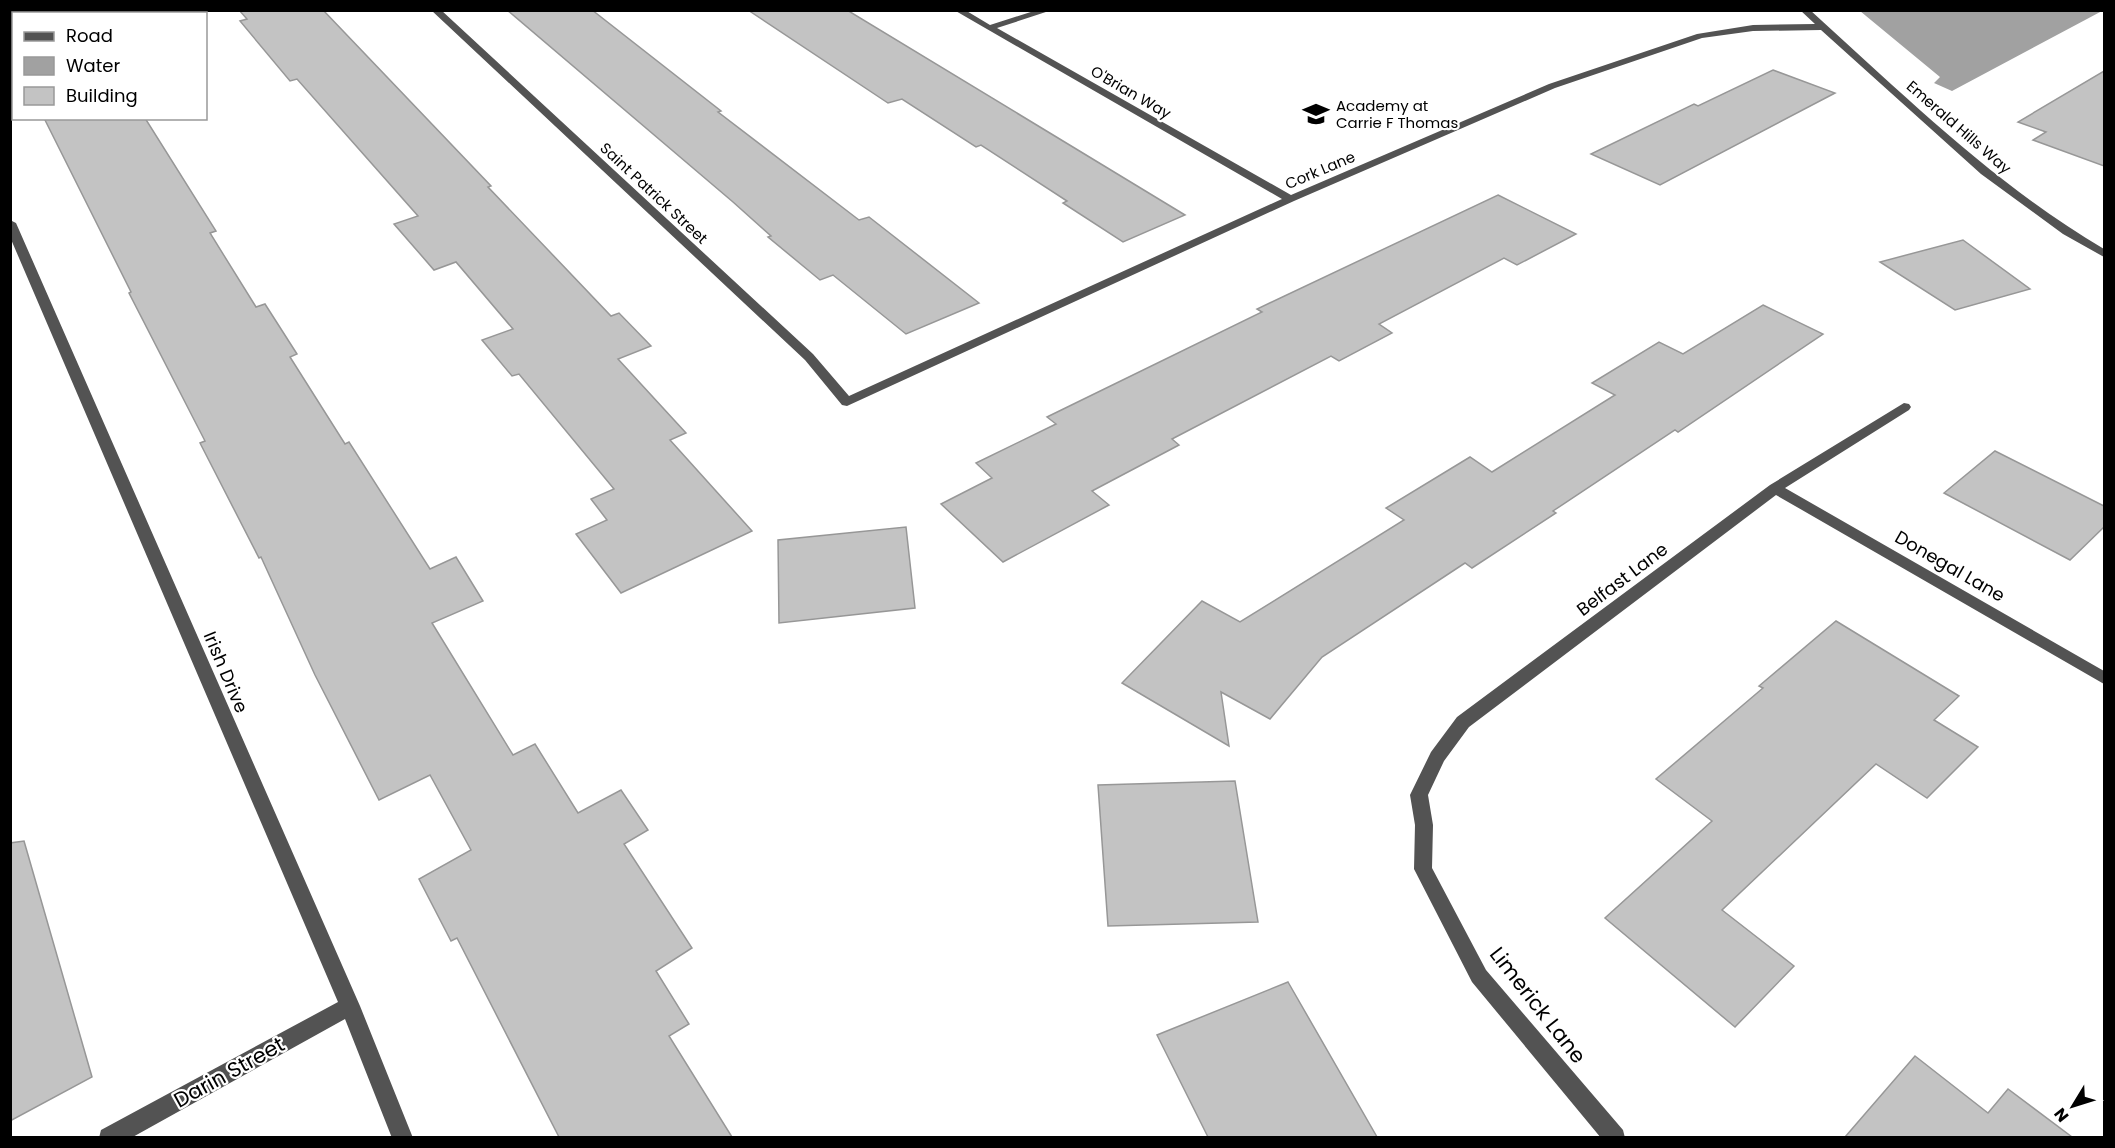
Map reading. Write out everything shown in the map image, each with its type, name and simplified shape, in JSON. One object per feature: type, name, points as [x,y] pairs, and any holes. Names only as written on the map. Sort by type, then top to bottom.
[{"type":"street","name":"Saint Patrick Street","points":[[435,10],[809,357],[847,402]]},
{"type":"street","name":"O'Brian Way","points":[[958,10],[1290,200]]},
{"type":"street","points":[[989,28],[1048,10]]},
{"type":"street","name":"Emerald Hills Way","points":[[1803,10],[1985,172],[2067,231],[2104,254]]},
{"type":"street","name":"Cork Lane","points":[[847,402],[1290,200],[1552,86],[1700,36],[1753,28],[1823,27]]},
{"type":"street","name":"Irish Drive","points":[[10,223],[350,1006],[403,1137]]},
{"type":"street","name":"Belfast Lane","points":[[1424,825],[1419,795],[1437,757],[1463,722],[1775,488],[1904,406]]},
{"type":"street","name":"Donegal Lane","points":[[1775,488],[2104,678]]},
{"type":"street","name":"Limerick Lane","points":[[1424,825],[1423,869],[1479,976],[1615,1137]]},
{"type":"street","name":"Darin Street","points":[[109,1137],[350,1006]]},
{"type":"water","points":[[1860,11],[2102,11],[1952,91],[1934,83],[1940,77]]},
{"type":"building","points":[[239,10],[323,10],[611,316],[619,313],[651,346],[618,359],[686,433],[670,440],[752,531],[621,593],[576,534],[607,520],[591,499],[614,489],[519,374],[512,376],[482,340],[513,329],[456,262],[434,270],[394,224],[418,216],[297,79],[290,81],[240,21],[247,19]]},
{"type":"building","points":[[507,10],[592,10],[721,111],[718,112],[859,220],[869,217],[979,303],[906,334],[833,275],[820,280],[768,237],[771,236],[733,202]]},
{"type":"building","points":[[748,10],[847,10],[1185,215],[1123,242],[1063,203],[1067,201],[981,145],[976,147],[902,99],[888,103]]},
{"type":"building","points":[[1773,70],[1835,93],[1660,185],[1591,154],[1694,104],[1698,106]]},
{"type":"building","points":[[2104,71],[2104,166],[2033,140],[2046,132],[2018,122]]},
{"type":"building","points":[[45,120],[146,120],[216,231],[210,233],[256,307],[265,304],[297,354],[290,357],[345,444],[349,442],[430,569],[456,557],[483,601],[432,623],[513,755],[535,744],[578,813],[621,790],[648,830],[624,844],[692,948],[656,971],[689,1024],[669,1036],[732,1137],[559,1137],[457,938],[451,941],[419,879],[471,850],[430,775],[379,800],[315,675],[261,557],[259,558],[200,443],[205,441],[129,293],[131,292]]},
{"type":"building","points":[[1498,195],[1576,234],[1517,265],[1504,258],[1379,324],[1392,333],[1339,361],[1331,356],[1172,439],[1179,445],[1092,491],[1109,505],[1003,562],[941,504],[992,478],[976,463],[1056,424],[1047,417],[1262,312],[1257,309]]},
{"type":"building","points":[[1963,240],[2030,289],[1955,310],[1880,262]]},
{"type":"building","points":[[1763,305],[1823,334],[1678,432],[1675,430],[1553,511],[1556,513],[1472,568],[1465,563],[1322,657],[1270,719],[1221,692],[1229,746],[1122,683],[1202,601],[1240,622],[1404,520],[1386,508],[1470,457],[1492,472],[1615,395],[1592,383],[1659,342],[1683,354]]},
{"type":"building","points":[[1995,451],[2104,506],[2104,527],[2070,560],[1944,493]]},
{"type":"building","points":[[906,527],[915,608],[779,623],[778,540]]},
{"type":"building","points":[[1836,621],[1959,696],[1934,720],[1978,747],[1927,798],[1876,764],[1722,910],[1794,966],[1735,1027],[1605,918],[1712,821],[1656,779],[1763,688],[1759,686]]},
{"type":"building","points":[[1235,781],[1258,922],[1108,926],[1098,785]]},
{"type":"building","points":[[24,841],[92,1077],[10,1121],[10,843]]},
{"type":"building","points":[[1288,982],[1377,1137],[1208,1137],[1157,1035]]},
{"type":"building","points":[[1915,1056],[1988,1113],[2008,1089],[2072,1137],[1845,1137]]},
{"type":"place","name":"Academy at Carrie F Thomas","points":[[1316,114]]}]
